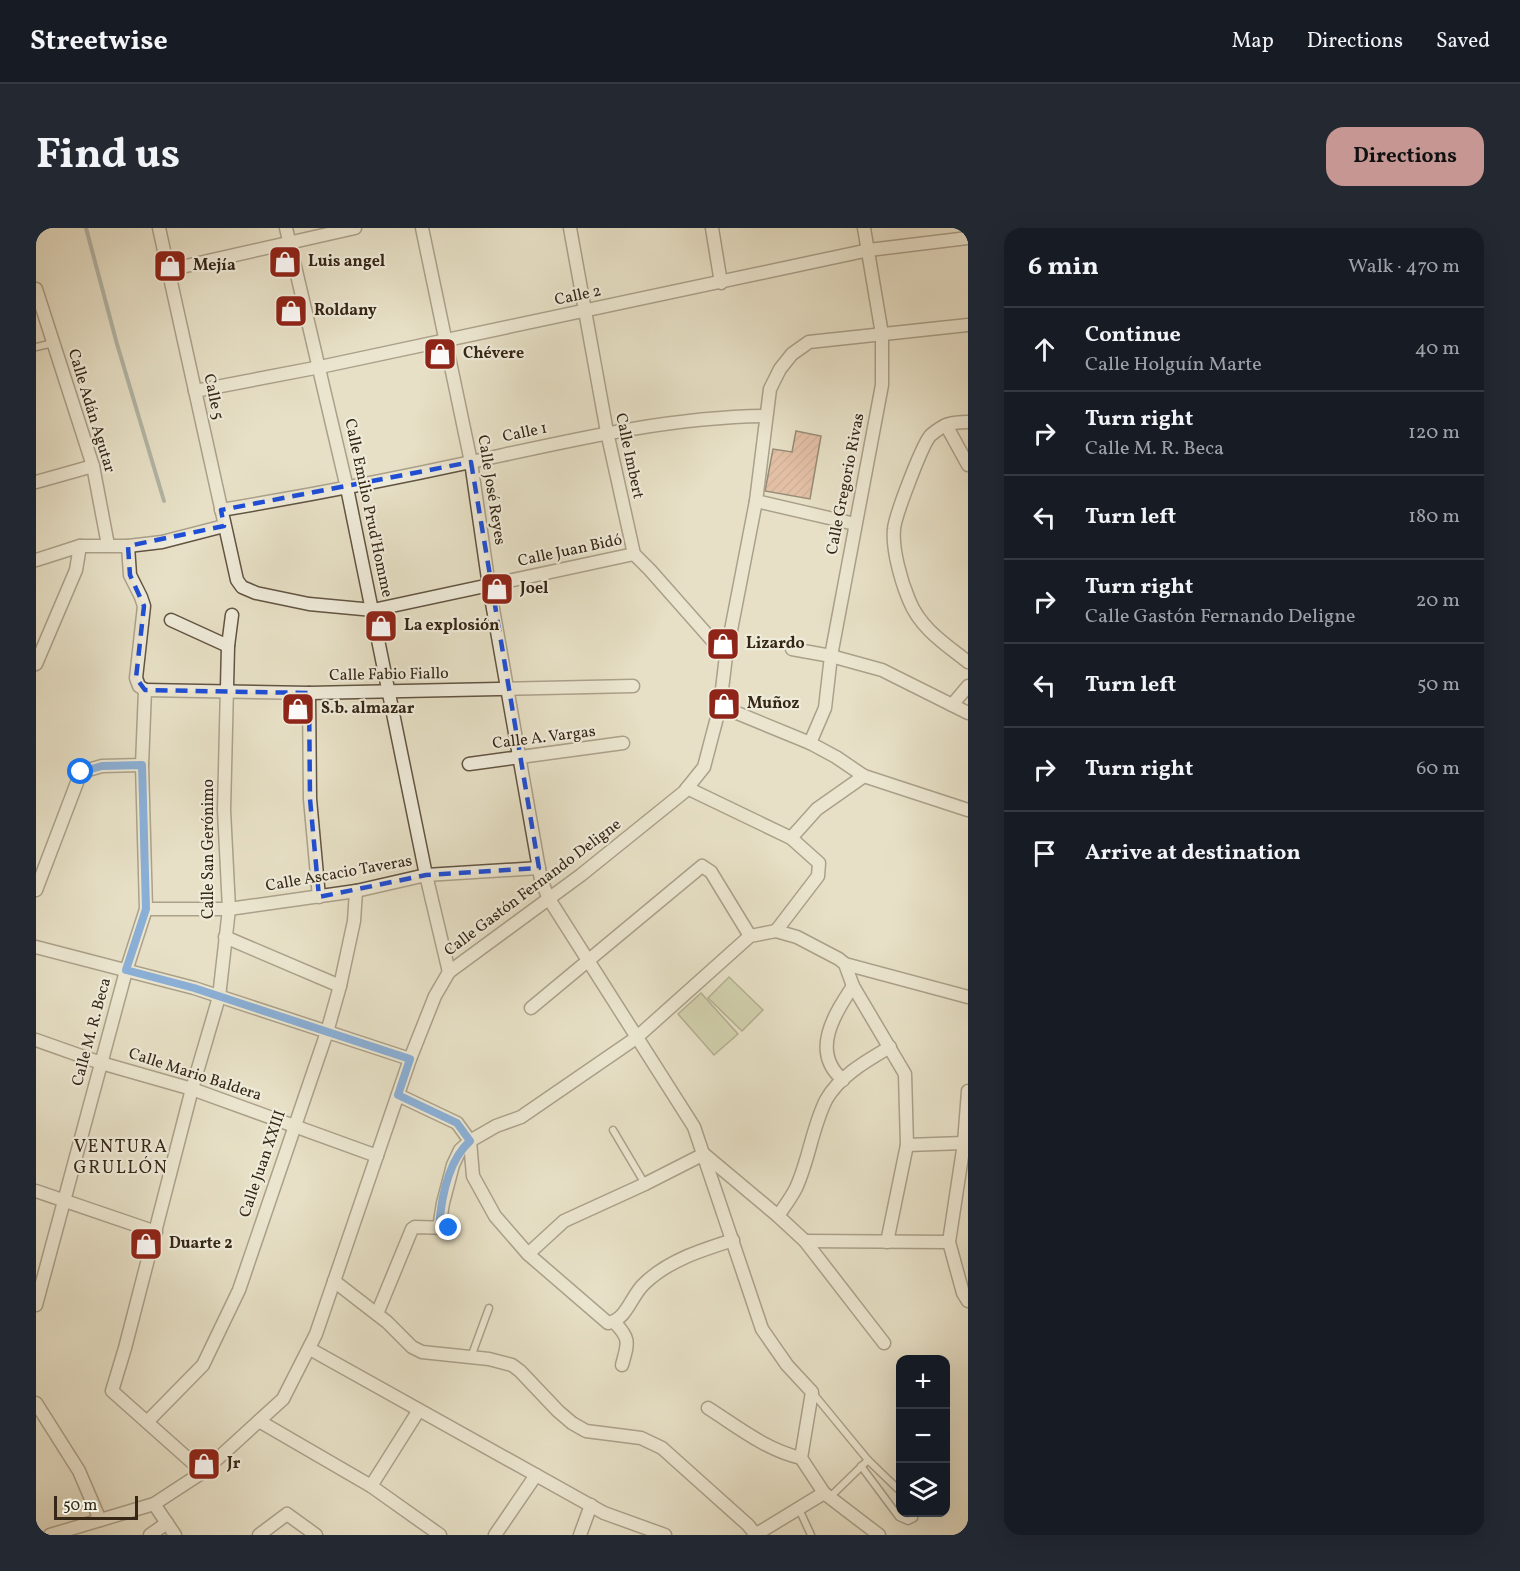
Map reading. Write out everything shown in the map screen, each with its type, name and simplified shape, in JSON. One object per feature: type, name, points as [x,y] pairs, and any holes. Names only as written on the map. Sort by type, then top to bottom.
[{"type":"street","name":"Calle 5","points":[[159,228],[236,572]]},
{"type":"street","name":"Calle Emilio Prud'Homme","points":[[286,228],[347,488],[426,875],[449,972]]},
{"type":"street","points":[[168,270],[355,228]]},
{"type":"street","name":"Calle José Reyes","points":[[422,228],[471,462],[489,586],[541,880],[549,899],[694,1128],[762,1329],[787,1365],[812,1392]]},
{"type":"street","name":"Calle Imbert","points":[[571,228],[607,432],[634,554]]},
{"type":"street","points":[[712,228],[722,282]]},
{"type":"street","name":"Calle Gregorio Rivas","points":[[810,743],[825,708],[831,656],[882,385],[882,334],[864,228]]},
{"type":"street","name":"Calle 2","points":[[195,391],[320,368],[445,339],[869,250],[968,238]]},
{"type":"street","name":"Calle Adán Agutar","points":[[36,289],[93,466],[108,545]]},
{"type":"street","name":"Calle Gastón Fernando Deligne","points":[[50,1535],[153,1504],[203,1472],[283,1399],[310,1349],[410,1059],[435,996],[449,972],[549,899],[687,788],[704,767],[720,706],[726,656],[756,501],[770,389],[780,369],[792,354],[809,342],[968,325]]},
{"type":"street","name":"Calle 1","points":[[221,510],[347,488],[607,432],[726,417],[766,416]]},
{"type":"street","points":[[968,422],[950,422],[929,437],[899,510],[894,529],[898,567],[909,601],[920,621],[968,662]]},
{"type":"street","points":[[946,425],[968,465]]},
{"type":"street","points":[[36,482],[93,466]]},
{"type":"street","points":[[756,501],[855,524]]},
{"type":"street","points":[[36,560],[80,546],[128,546],[162,542],[224,526]]},
{"type":"street","points":[[36,664],[76,570],[80,546]]},
{"type":"street","name":"Calle M. R. Beca","points":[[36,1305],[126,970],[146,909],[142,765],[145,690],[139,686],[136,678],[144,606],[130,575],[128,546]]},
{"type":"street","points":[[634,554],[726,656]]},
{"type":"street","name":"Calle Juan Bidó","points":[[236,572],[237,580],[242,587],[256,593],[309,604],[373,610],[634,554]]},
{"type":"street","name":"Calle San Gerónimo","points":[[147,1422],[112,1391],[156,1232],[192,1089],[219,997],[228,909],[224,810],[228,646],[232,615]]},
{"type":"street","points":[[171,620],[228,646]]},
{"type":"street","points":[[792,649],[831,656],[882,670],[968,713]]},
{"type":"street","name":"Calle Fabio Fiallo","points":[[145,690],[309,693],[633,686]]},
{"type":"street","points":[[952,705],[968,686]]},
{"type":"street","points":[[309,693],[310,799],[319,897]]},
{"type":"street","points":[[720,706],[810,743],[864,776],[968,810]]},
{"type":"street","name":"Calle A. Vargas","points":[[469,764],[623,743]]},
{"type":"street","points":[[36,890],[81,772],[102,766],[142,765]]},
{"type":"street","points":[[792,838],[817,809],[864,776]]},
{"type":"street","points":[[687,788],[792,838],[819,863],[819,876],[776,931]]},
{"type":"street","points":[[531,1008],[702,866],[711,872],[750,936]]},
{"type":"street","name":"Calle Ascacio Taveras","points":[[146,909],[228,909],[356,891],[426,875],[539,868]]},
{"type":"street","name":"Calle Juan XXIII","points":[[147,1422],[203,1365],[239,1290],[327,1032],[354,921],[356,891]]},
{"type":"street","points":[[377,1314],[412,1229],[415,1227],[444,1228],[443,1203],[453,1165],[460,1150],[470,1141],[496,1126],[521,1117],[636,1038],[750,936],[776,931],[797,937],[845,964],[968,997]]},
{"type":"street","points":[[225,937],[340,986]]},
{"type":"street","points":[[36,947],[219,997],[410,1059]]},
{"type":"street","points":[[845,964],[853,986],[905,1074],[907,1144],[887,1242]]},
{"type":"street","points":[[843,1080],[829,1063],[826,1046],[832,1024],[853,986]]},
{"type":"street","name":"Calle Mario Baldera","points":[[36,1040],[101,1063],[192,1089],[377,1156]]},
{"type":"street","points":[[778,1216],[796,1188],[811,1137],[827,1098],[843,1080],[867,1060],[890,1047]]},
{"type":"street","points":[[968,1091],[964,1143],[949,1242],[963,1293],[968,1301]]},
{"type":"street","points":[[398,1095],[457,1123],[470,1141],[473,1176],[495,1216],[528,1254],[608,1323],[621,1317],[637,1290],[656,1273],[691,1254],[733,1239]]},
{"type":"street","points":[[907,1144],[964,1143]]},
{"type":"street","points":[[528,1254],[564,1221],[704,1154],[805,1241],[884,1343]]},
{"type":"street","points":[[36,1191],[156,1232]]},
{"type":"street","points":[[805,1241],[949,1242]]},
{"type":"street","points":[[334,1281],[377,1314],[412,1347],[422,1352],[489,1359],[512,1365],[558,1411],[586,1431],[641,1438],[662,1448],[748,1525],[756,1535],[827,1495]]},
{"type":"street","points":[[614,1322],[627,1337],[628,1345],[622,1365]]},
{"type":"street","points":[[310,1349],[604,1513],[663,1535]]},
{"type":"street","points":[[801,1458],[812,1392]]},
{"type":"street","points":[[36,1403],[79,1471],[100,1520]]},
{"type":"street","points":[[708,1408],[770,1449],[801,1458],[827,1495],[879,1535]]},
{"type":"street","points":[[371,1486],[419,1410]]},
{"type":"street","points":[[259,1421],[371,1486],[440,1535]]},
{"type":"street","points":[[147,1422],[203,1472]]},
{"type":"street","points":[[495,1535],[536,1475]]},
{"type":"street","points":[[153,1504],[175,1535]]},
{"type":"street","points":[[580,1535],[591,1505]]},
{"type":"street","points":[[259,1535],[287,1514],[316,1535]]},
{"type":"street","points":[[150,1535],[167,1523]]},
{"type":"lane","points":[[36,347],[53,342]]},
{"type":"lane","points":[[614,1130],[645,1184]]},
{"type":"lane","points":[[471,1357],[489,1308]]},
{"type":"lane","points":[[812,1392],[868,1460],[896,1487]]},
{"type":"lane","points":[[827,1495],[868,1460]]},
{"type":"lane","points":[[861,1466],[896,1513]]},
{"type":"lane","points":[[799,1509],[811,1535]]},
{"type":"lane","points":[[899,1517],[909,1521],[914,1517]]},
{"type":"highlighted area","points":[[471,462],[539,868],[426,875],[319,897],[310,799],[309,693],[145,690],[136,678],[144,606],[130,575],[128,546],[224,526],[221,510]]},
{"type":"green space","points":[[729,977],[763,1010],[742,1031],[708,998]]},
{"type":"green space","points":[[701,993],[738,1034],[714,1055],[678,1014]]},
{"type":"building","points":[[796,431],[821,436],[810,499],[765,491],[773,449],[792,452]]},
{"type":"waterway","points":[[86,228],[117,344],[164,501]]},
{"type":"place","name":"Luis angel","points":[[285,262]]},
{"type":"place","name":"Mejía","points":[[170,266]]},
{"type":"place","name":"Roldany","points":[[291,311]]},
{"type":"place","name":"Chévere","points":[[440,354]]},
{"type":"place","name":"Joel","points":[[497,589]]},
{"type":"place","name":"La explosión","points":[[381,626]]},
{"type":"place","name":"Lizardo","points":[[723,644]]},
{"type":"place","name":"Muñoz","points":[[724,704]]},
{"type":"place","name":"S.b. almazar","points":[[298,709]]},
{"type":"place","name":"Duarte 2","points":[[146,1244]]},
{"type":"place","name":"Jr","points":[[204,1464]]},
{"type":"district","name":"VENTURA GRULLÓN","points":[[121,1157]]},
{"type":"route","points":[[81,772],[102,766],[142,765],[146,909],[126,970],[194,988],[410,1059],[398,1095],[457,1123],[470,1141],[460,1150],[453,1165],[443,1203],[439,1228],[449,1228]]}]
